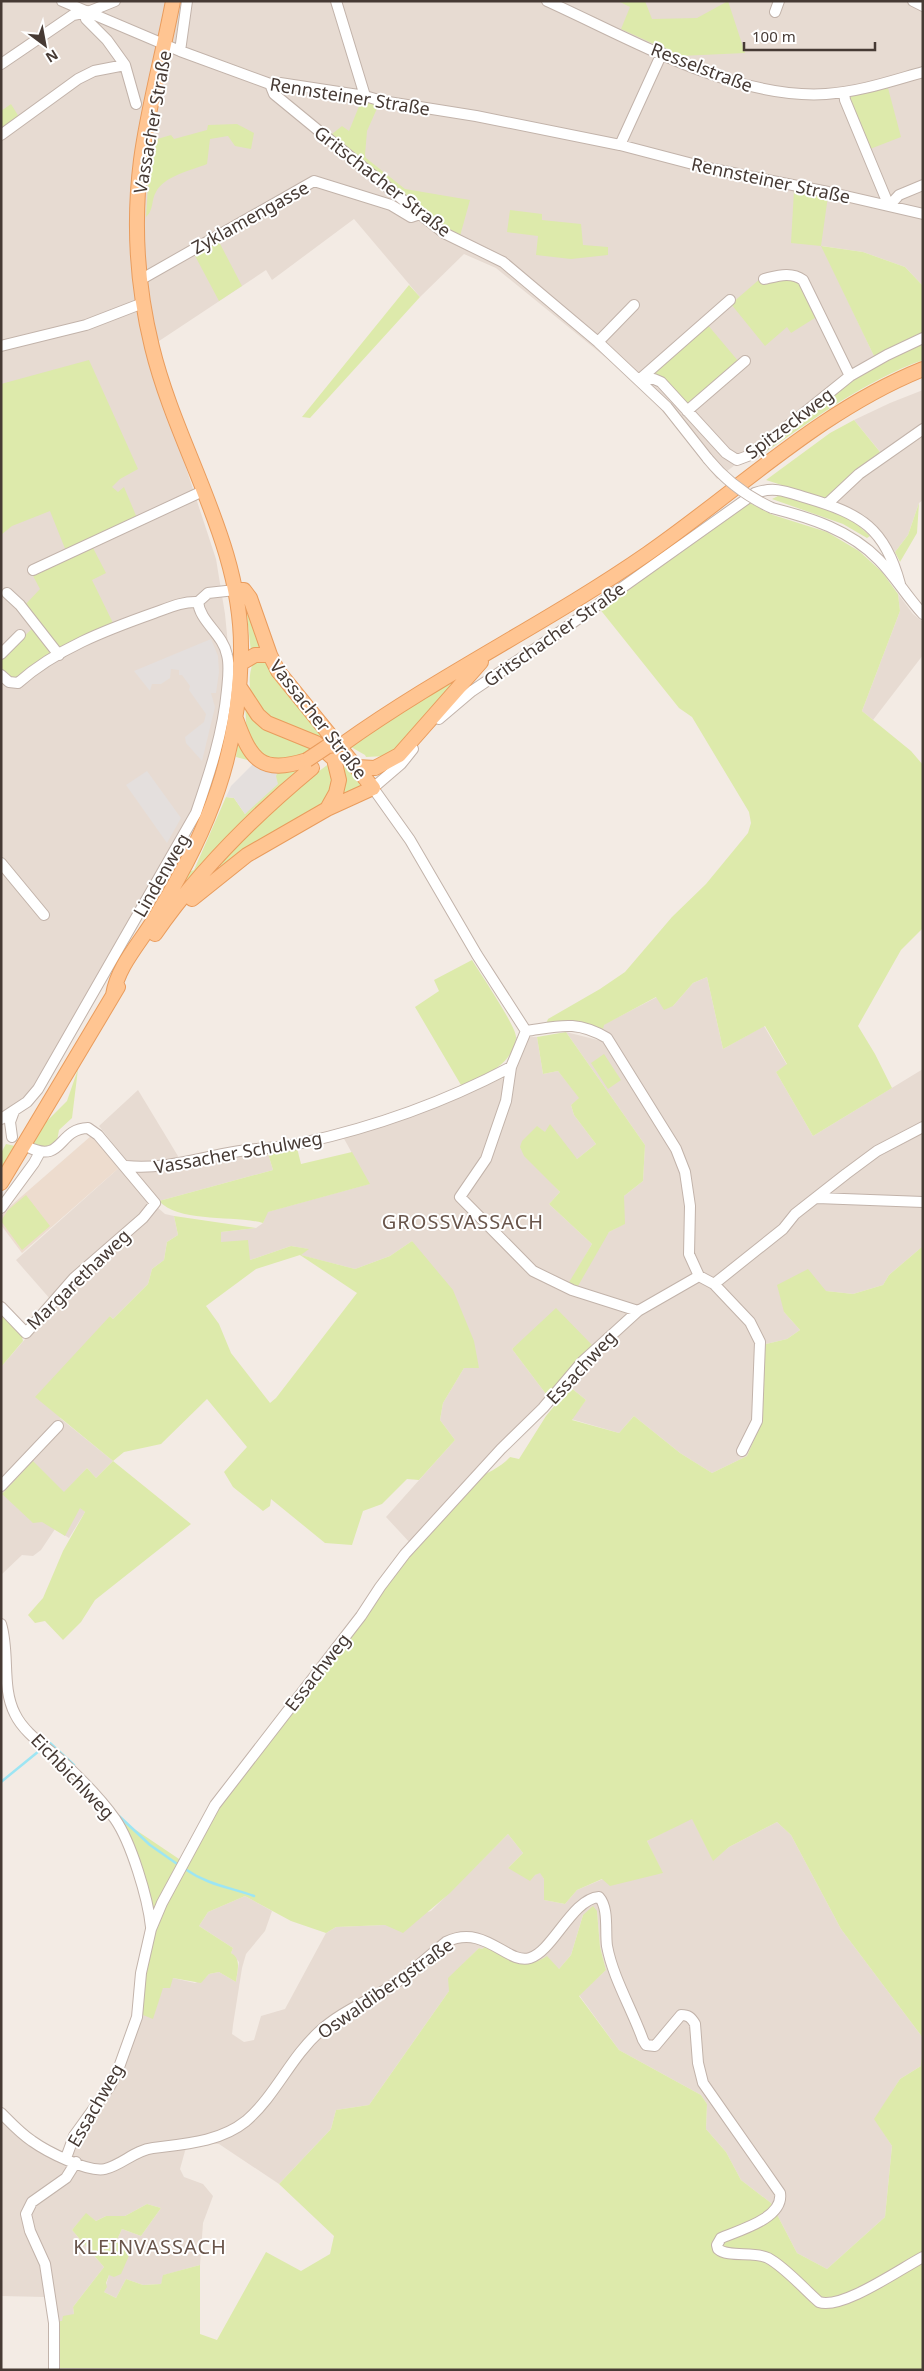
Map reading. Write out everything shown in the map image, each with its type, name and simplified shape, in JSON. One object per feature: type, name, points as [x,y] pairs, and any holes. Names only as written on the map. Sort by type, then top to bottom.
[{"type":"main road","name":"Vassacher Straße","points":[[173,1],[165,45],[153,92],[141,159],[137,237],[143,303],[152,348],[224,550],[235,590],[244,590],[250,598],[270,655],[287,684],[373,788]]},
{"type":"main road","points":[[1,1183],[113,994],[161,925],[236,838],[328,746],[343,744],[359,732],[647,554],[800,439],[858,402],[923,369]]},
{"type":"main road","points":[[113,994],[116,978],[168,896],[205,828],[218,794],[236,719],[239,686],[240,632],[235,590]]},
{"type":"main road","points":[[357,767],[375,768],[399,755],[492,650]]},
{"type":"main road","points":[[240,664],[255,655],[270,655]]},
{"type":"main road","points":[[239,686],[258,715],[266,723],[316,744],[334,759],[338,780],[336,793],[327,809]]},
{"type":"main road","points":[[236,719],[246,746],[257,760],[268,765],[310,764]]},
{"type":"main road","points":[[161,925],[176,918],[194,896],[241,859],[327,809],[373,788]]},
{"type":"street","name":"Rennsteiner Straße","points":[[62,1],[180,51],[270,84],[280,83],[365,96],[382,101],[476,116],[620,145],[708,168],[923,214]]},
{"type":"street","points":[[1,64],[73,15],[88,12],[115,1]]},
{"type":"street","points":[[180,51],[188,1]]},
{"type":"street","points":[[336,1],[365,96]]},
{"type":"street","name":"Resselstraße","points":[[547,1],[662,53],[728,80],[755,88],[806,94],[844,92],[869,88],[923,72]]},
{"type":"street","points":[[775,12],[779,1]]},
{"type":"street","points":[[913,1],[923,6]]},
{"type":"street","points":[[88,12],[86,19],[107,40],[125,66],[136,104]]},
{"type":"street","points":[[620,145],[662,53]]},
{"type":"street","points":[[1,135],[78,78],[94,71],[125,66]]},
{"type":"street","name":"Gritschacher Straße","points":[[270,84],[274,94],[444,233],[503,262],[598,342],[668,407],[720,474],[743,493],[772,508],[813,519],[842,533],[879,559],[923,614]]},
{"type":"street","points":[[844,92],[845,100],[889,206],[899,195],[923,185]]},
{"type":"street","name":"Zyklamengasse","points":[[140,280],[247,217],[314,181],[390,205],[412,217],[420,214]]},
{"type":"street","name":"Spitzeckweg","points":[[764,279],[797,275],[802,280],[850,376]]},
{"type":"street","points":[[640,379],[730,300]]},
{"type":"street","points":[[1,346],[86,325],[143,303]]},
{"type":"street","points":[[598,342],[634,305]]},
{"type":"street","name":"Spitzeckweg","points":[[640,379],[654,379],[661,382],[726,453],[737,460],[753,454],[850,376],[887,355],[923,338]]},
{"type":"street","points":[[687,411],[745,361]]},
{"type":"street","points":[[827,504],[859,474],[923,429]]},
{"type":"street","name":"Gritschacher Straße","points":[[373,788],[400,764],[448,710],[472,691],[562,631],[755,493],[768,488],[780,489],[827,504],[860,518],[872,528],[893,558],[900,584]]},
{"type":"street","points":[[32,570],[203,491]]},
{"type":"street","points":[[1,675],[9,682],[18,683],[31,672],[58,655],[110,628],[183,603],[198,602],[208,593],[235,590]]},
{"type":"street","points":[[7,593],[25,611],[58,655]]},
{"type":"street","name":"Lindenweg","points":[[1,1119],[27,1102],[38,1089],[196,813],[224,720],[228,665],[225,647],[199,610],[198,602]]},
{"type":"street","points":[[1,654],[20,635]]},
{"type":"street","name":"Vassacher Straße","points":[[373,788],[410,840],[477,955],[526,1031]]},
{"type":"street","points":[[1,863],[44,915]]},
{"type":"street","points":[[638,1311],[572,1290],[533,1271],[460,1197],[486,1159],[506,1101],[511,1067],[526,1031],[570,1024],[592,1029],[607,1038],[676,1149],[685,1172],[690,1206],[689,1254],[699,1276],[714,1284],[750,1322],[760,1342],[757,1421],[742,1452]]},
{"type":"street","name":"Vassacher Schulweg","points":[[126,1166],[148,1169],[237,1151],[301,1144],[414,1111],[470,1089],[511,1067]]},
{"type":"street","points":[[1,1134],[15,1139],[10,1122],[14,1111]]},
{"type":"street","points":[[714,1284],[783,1229],[795,1214],[877,1152],[923,1127]]},
{"type":"street","points":[[28,1147],[40,1152],[54,1150],[75,1130],[88,1128],[98,1135],[126,1166]]},
{"type":"street","points":[[1,1208],[40,1152]]},
{"type":"street","name":"Margarethaweg","points":[[1,1307],[26,1332],[74,1278],[142,1218],[155,1203],[126,1166]]},
{"type":"street","points":[[816,1198],[923,1202]]},
{"type":"street","name":"Essachweg","points":[[66,2158],[74,2136],[110,2086],[118,2070],[137,2017],[141,1973],[151,1929],[162,1903],[183,1868],[215,1805],[361,1616],[405,1554],[501,1449],[543,1408],[582,1362],[638,1311],[699,1276]]},
{"type":"street","points":[[1,1486],[58,1426]]},
{"type":"street","name":"Eichbichlweg","points":[[1,1624],[9,1697],[20,1722],[66,1764],[116,1820],[124,1837],[149,1908],[151,1929]]},
{"type":"street","name":"Oswaldibergstraße","points":[[1,2113],[32,2141],[91,2169],[107,2168],[141,2151],[220,2136],[233,2130],[256,2112],[270,2097],[299,2052],[321,2030],[347,2010],[393,1985],[446,1942],[454,1938],[477,1937],[519,1958],[529,1958],[540,1952],[577,1910],[598,1897],[604,1905],[610,1957],[646,2045],[655,2046],[681,2015],[687,2015],[692,2019],[695,2024],[698,2063],[703,2083],[780,2193],[780,2205],[775,2211],[721,2238],[717,2245],[718,2249],[726,2252],[753,2254],[767,2258],[819,2302],[826,2304],[833,2304],[856,2294],[923,2257]]},
{"type":"street","points":[[54,2370],[54,2323],[45,2264],[30,2231],[26,2214],[27,2207],[66,2178],[76,2162]]},
{"type":"shaded area","points":[[1,1],[923,1],[923,286],[905,267],[863,252],[822,246],[874,356],[717,479],[672,422],[637,383],[496,268],[464,254],[420,297],[354,219],[272,280],[266,270],[147,349],[216,559],[225,614],[233,696],[195,815],[24,1101],[1,1116]]},
{"type":"shaded area","points":[[923,390],[923,500],[919,503],[908,535],[895,552],[879,529],[864,515],[837,504],[836,499],[862,476],[886,459],[854,420]]},
{"type":"shaded area","points":[[898,594],[913,614],[923,622],[923,655],[873,720],[862,711],[900,611]]},
{"type":"shaded area","points":[[211,639],[218,656],[219,672],[216,693],[211,693],[215,707],[202,761],[186,743],[185,737],[204,722],[206,714],[189,690],[190,686],[182,675],[179,675],[179,670],[171,669],[170,678],[161,684],[152,684],[150,691],[134,671]]},
{"type":"shaded area","points":[[255,762],[278,772],[276,776],[278,784],[245,814],[234,798],[226,797],[231,786]]},
{"type":"shaded area","points":[[147,771],[181,818],[167,843],[126,785]]},
{"type":"shaded area","points":[[707,977],[723,1049],[764,1026],[787,1065],[776,1072],[813,1136],[923,1069],[923,1246],[889,1275],[883,1285],[853,1294],[826,1291],[784,1312],[800,1330],[787,1339],[762,1345],[759,1428],[747,1456],[712,1473],[680,1453],[634,1416],[619,1433],[571,1419],[586,1400],[570,1387],[592,1345],[530,1334],[512,1349],[549,1398],[411,1544],[386,1517],[455,1440],[440,1420],[443,1403],[464,1368],[479,1368],[412,1241],[390,1256],[355,1269],[300,1255],[308,1249],[291,1246],[250,1260],[220,1242],[221,1232],[256,1228],[263,1223],[267,1212],[369,1184],[342,1135],[496,1076],[507,1080],[510,1055],[516,1037],[537,1037],[543,1074],[558,1071],[580,1098],[571,1105],[574,1115],[596,1144],[577,1159],[538,1127],[550,1181],[560,1192],[549,1204],[592,1244],[569,1284],[609,1232],[624,1224],[624,1196],[643,1181],[645,1145],[566,1032],[602,1041],[603,1025],[657,997],[673,1006],[693,983]]},
{"type":"shaded area","points":[[138,1090],[184,1166],[267,1150],[273,1170],[159,1201],[99,1126]]},
{"type":"shaded area","points":[[91,1136],[121,1166],[22,1253],[1,1225],[1,1217],[6,1210]]},
{"type":"shaded area","points":[[121,1166],[148,1199],[147,1208],[51,1300],[16,1260]]},
{"type":"shaded area","points":[[157,1207],[165,1214],[174,1216],[178,1235],[167,1242],[164,1260],[152,1269],[148,1284],[113,1319],[110,1316],[60,1418],[113,1461],[96,1478],[87,1468],[65,1492],[85,1512],[69,1538],[55,1529],[41,1550],[33,1556],[22,1555],[1,1575],[1,1367],[77,1279]]},
{"type":"shaded area","points":[[692,1818],[713,1860],[729,1847],[777,1822],[791,1835],[841,1929],[923,2038],[921,2066],[900,2079],[875,2119],[892,2146],[885,2217],[827,2269],[797,2253],[771,2203],[741,2180],[726,2152],[706,2129],[707,2104],[701,2095],[619,2050],[579,1995],[606,1970],[600,1947],[597,1911],[583,1915],[571,1955],[559,1969],[537,1963],[525,1965],[486,1946],[482,1949],[479,1948],[464,1963],[449,1991],[369,2105],[336,2110],[331,2129],[279,2184],[219,2144],[199,2143],[188,2146],[180,2169],[184,2177],[203,2184],[213,2196],[203,2223],[200,2265],[164,2275],[161,2284],[143,2285],[126,2279],[116,2298],[104,2292],[109,2275],[129,2248],[116,2242],[122,2229],[141,2236],[161,2208],[147,2204],[125,2216],[106,2216],[96,2221],[86,2214],[72,2230],[104,2267],[73,2307],[74,2314],[63,2321],[57,2321],[45,2297],[1,2296],[1,2107],[34,2138],[62,2151],[74,2130],[105,2090],[137,2009],[143,2015],[173,1978],[195,1983],[204,1979],[209,1974],[219,1972],[236,1982],[239,1962],[231,1953],[233,1948],[199,1926],[208,1912],[245,1896],[272,1911],[265,1931],[246,1954],[242,1968],[232,2034],[244,2042],[254,2040],[261,2016],[285,2009],[326,1933],[336,1927],[385,1925],[431,1911],[508,1834],[523,1853],[508,1868],[535,1875],[540,1872],[544,1879],[544,1900],[565,1904],[577,1890],[603,1879],[662,1873],[647,1841]]},
{"type":"green space","points":[[618,1],[645,1],[652,19],[697,18],[728,1],[745,53],[680,56],[621,29],[630,7]]},
{"type":"green space","points":[[888,88],[901,137],[870,149],[850,99],[851,96]]},
{"type":"green space","points":[[362,99],[379,104],[367,131],[366,158],[405,189],[470,200],[460,236],[444,230],[332,134],[342,126],[349,131]]},
{"type":"green space","points":[[11,104],[19,117],[1,129],[1,111]]},
{"type":"green space","points":[[237,124],[254,133],[251,149],[235,146],[228,136],[210,139],[207,164],[179,174],[160,186],[146,217],[149,171],[154,140],[171,135],[174,139],[207,130],[208,125]]},
{"type":"green space","points":[[794,190],[828,196],[821,246],[791,243]]},
{"type":"green space","points":[[510,210],[542,214],[542,220],[581,224],[583,245],[608,247],[608,255],[571,259],[536,255],[538,236],[507,232]]},
{"type":"green space","points":[[217,238],[242,286],[219,301],[193,252]]},
{"type":"green space","points":[[821,246],[863,252],[905,267],[923,286],[923,335],[874,356]]},
{"type":"green space","points":[[761,278],[787,278],[798,281],[818,316],[791,333],[787,327],[765,346],[731,304]]},
{"type":"green space","points":[[409,285],[420,297],[310,418],[302,417]]},
{"type":"green space","points":[[707,324],[739,362],[688,405],[652,373]]},
{"type":"green space","points":[[923,341],[923,360],[859,390],[760,456],[759,453],[852,379]]},
{"type":"green space","points":[[89,360],[138,469],[120,479],[112,487],[118,492],[124,487],[137,518],[66,551],[50,511],[12,526],[1,535],[1,384]]},
{"type":"green space","points":[[854,420],[880,452],[825,499],[766,480],[830,433]]},
{"type":"green space","points":[[782,494],[851,519],[870,536],[867,538],[843,524],[772,499]]},
{"type":"green space","points":[[748,502],[773,515],[827,532],[859,551],[882,572],[898,594],[900,611],[862,711],[911,751],[923,765],[923,928],[901,950],[858,1026],[892,1088],[813,1136],[776,1072],[787,1064],[765,1026],[723,1049],[707,977],[693,983],[673,1006],[664,1010],[656,997],[604,1025],[603,1029],[579,1021],[546,1024],[548,1019],[625,972],[672,917],[706,884],[748,833],[751,823],[749,812],[692,717],[679,708],[599,608]]},
{"type":"green space","points":[[919,503],[917,533],[900,562],[895,552],[908,535]]},
{"type":"green space","points":[[92,546],[106,573],[92,580],[113,623],[62,647],[55,645],[24,606],[40,589],[32,574]]},
{"type":"green space","points":[[249,612],[263,649],[251,652],[247,615]]},
{"type":"green space","points":[[35,626],[51,650],[50,653],[17,678],[11,678],[1,668],[1,658]]},
{"type":"green space","points":[[263,658],[329,739],[323,743],[294,731],[268,716],[258,706],[252,694],[250,680],[253,662]]},
{"type":"green space","points":[[469,670],[402,746],[386,756],[366,757],[351,747],[365,736]]},
{"type":"green space","points":[[245,704],[316,748],[303,758],[270,761],[247,739]]},
{"type":"green space","points":[[238,741],[255,762],[236,757]]},
{"type":"green space","points":[[342,755],[365,785],[339,799],[337,758]]},
{"type":"green space","points":[[330,763],[333,777],[332,788],[320,806],[263,838],[221,868],[219,865],[258,824],[300,786]]},
{"type":"green space","points":[[292,770],[296,772],[296,776],[181,891],[178,891],[186,873],[194,870],[226,797],[234,798],[245,814],[278,772]]},
{"type":"green space","points":[[472,960],[504,1011],[514,1031],[516,1041],[508,1057],[495,1069],[461,1085],[415,1007],[439,991],[434,980]]},
{"type":"green space","points":[[566,1032],[645,1145],[643,1181],[624,1196],[625,1224],[609,1232],[578,1286],[568,1284],[592,1244],[549,1204],[560,1192],[524,1156],[520,1147],[522,1141],[537,1126],[545,1132],[550,1124],[577,1159],[596,1144],[574,1115],[571,1105],[579,1098],[558,1071],[543,1074],[537,1037]]},
{"type":"green space","points":[[604,1054],[621,1080],[608,1089],[591,1063]]},
{"type":"green space","points":[[78,1069],[72,1118],[59,1130],[57,1141],[45,1147],[32,1144],[44,1124],[67,1101]]},
{"type":"green space","points":[[6,1144],[15,1146],[1,1169],[1,1153]]},
{"type":"green space","points":[[297,1148],[301,1164],[352,1152],[370,1184],[268,1212],[263,1223],[193,1216],[168,1208],[159,1201],[273,1170],[267,1150]]},
{"type":"green space","points":[[26,1195],[50,1226],[22,1250],[1,1221],[8,1210]]},
{"type":"green space","points":[[174,1216],[256,1228],[221,1232],[221,1242],[248,1240],[250,1260],[291,1246],[309,1249],[301,1255],[355,1269],[390,1256],[412,1241],[453,1290],[474,1341],[479,1368],[464,1368],[443,1403],[440,1420],[455,1440],[419,1480],[407,1479],[382,1504],[363,1511],[352,1545],[325,1543],[271,1499],[270,1506],[263,1511],[233,1487],[224,1472],[247,1447],[207,1399],[161,1444],[124,1452],[113,1461],[35,1397],[110,1316],[113,1319],[148,1284],[152,1269],[164,1260],[167,1242],[178,1235]],"holes":[[[300,1255],[357,1293],[276,1398],[270,1403],[231,1353],[219,1324],[206,1306],[256,1269]]]},
{"type":"green space","points":[[923,1246],[923,2038],[841,1929],[791,1835],[777,1822],[729,1847],[713,1861],[692,1819],[647,1841],[663,1873],[610,1886],[602,1879],[577,1890],[565,1904],[544,1900],[544,1879],[540,1873],[535,1875],[530,1881],[508,1868],[523,1853],[508,1834],[450,1893],[403,1933],[385,1925],[336,1927],[326,1933],[291,1921],[245,1896],[208,1912],[199,1926],[233,1948],[231,1953],[238,1962],[236,1982],[219,1972],[209,1974],[201,1983],[173,1978],[170,1988],[163,1988],[153,2019],[143,2015],[146,1968],[159,1921],[179,1875],[205,1830],[234,1786],[393,1575],[473,1483],[502,1465],[510,1457],[519,1459],[546,1416],[570,1387],[586,1400],[572,1420],[619,1433],[634,1416],[680,1453],[712,1473],[747,1456],[759,1428],[762,1345],[787,1339],[800,1330],[784,1312],[777,1285],[808,1269],[826,1291],[853,1294],[883,1285],[889,1275]]},
{"type":"green space","points":[[556,1308],[592,1345],[574,1364],[549,1398],[512,1349]]},
{"type":"green space","points":[[1,1314],[21,1333],[23,1341],[1,1367]]},
{"type":"green space","points":[[33,1461],[64,1492],[87,1468],[96,1478],[113,1461],[191,1524],[95,1600],[81,1622],[63,1640],[45,1621],[35,1623],[28,1615],[43,1598],[63,1551],[85,1512],[80,1508],[65,1536],[42,1522],[33,1523],[2,1494]]},
{"type":"green space","points":[[124,1822],[182,1861],[154,1921],[122,1825]]},
{"type":"green space","points":[[593,1906],[597,1911],[600,1947],[606,1970],[579,1996],[619,2050],[701,2095],[707,2104],[706,2129],[726,2152],[741,2180],[771,2203],[797,2253],[827,2269],[885,2217],[892,2146],[874,2119],[900,2079],[921,2066],[923,2044],[923,2370],[57,2368],[57,2321],[62,2321],[63,2316],[74,2314],[73,2307],[104,2267],[72,2230],[86,2213],[96,2221],[106,2216],[125,2216],[147,2204],[161,2208],[141,2236],[122,2229],[116,2242],[129,2248],[131,2251],[121,2274],[114,2277],[109,2275],[104,2292],[116,2298],[126,2279],[143,2285],[161,2284],[163,2275],[200,2265],[200,2334],[217,2340],[266,2252],[301,2271],[330,2254],[334,2236],[279,2184],[331,2129],[336,2110],[369,2105],[449,1991],[448,1978],[479,1948],[482,1949],[486,1946],[523,1963],[539,1961],[547,1956],[559,1969],[571,1955],[583,1915]]},
{"type":"waterway","points":[[50,1743],[74,1765]]},
{"type":"waterway","points":[[1,1782],[39,1751]]},
{"type":"waterway","points":[[119,1816],[150,1845],[180,1866]]},
{"type":"waterway","points":[[185,1869],[210,1882],[254,1896]]},
{"type":"district","name":"GROSSVASSACH","points":[[463,1221]]},
{"type":"district","name":"KLEINVASSACH","points":[[150,2246]]}]
